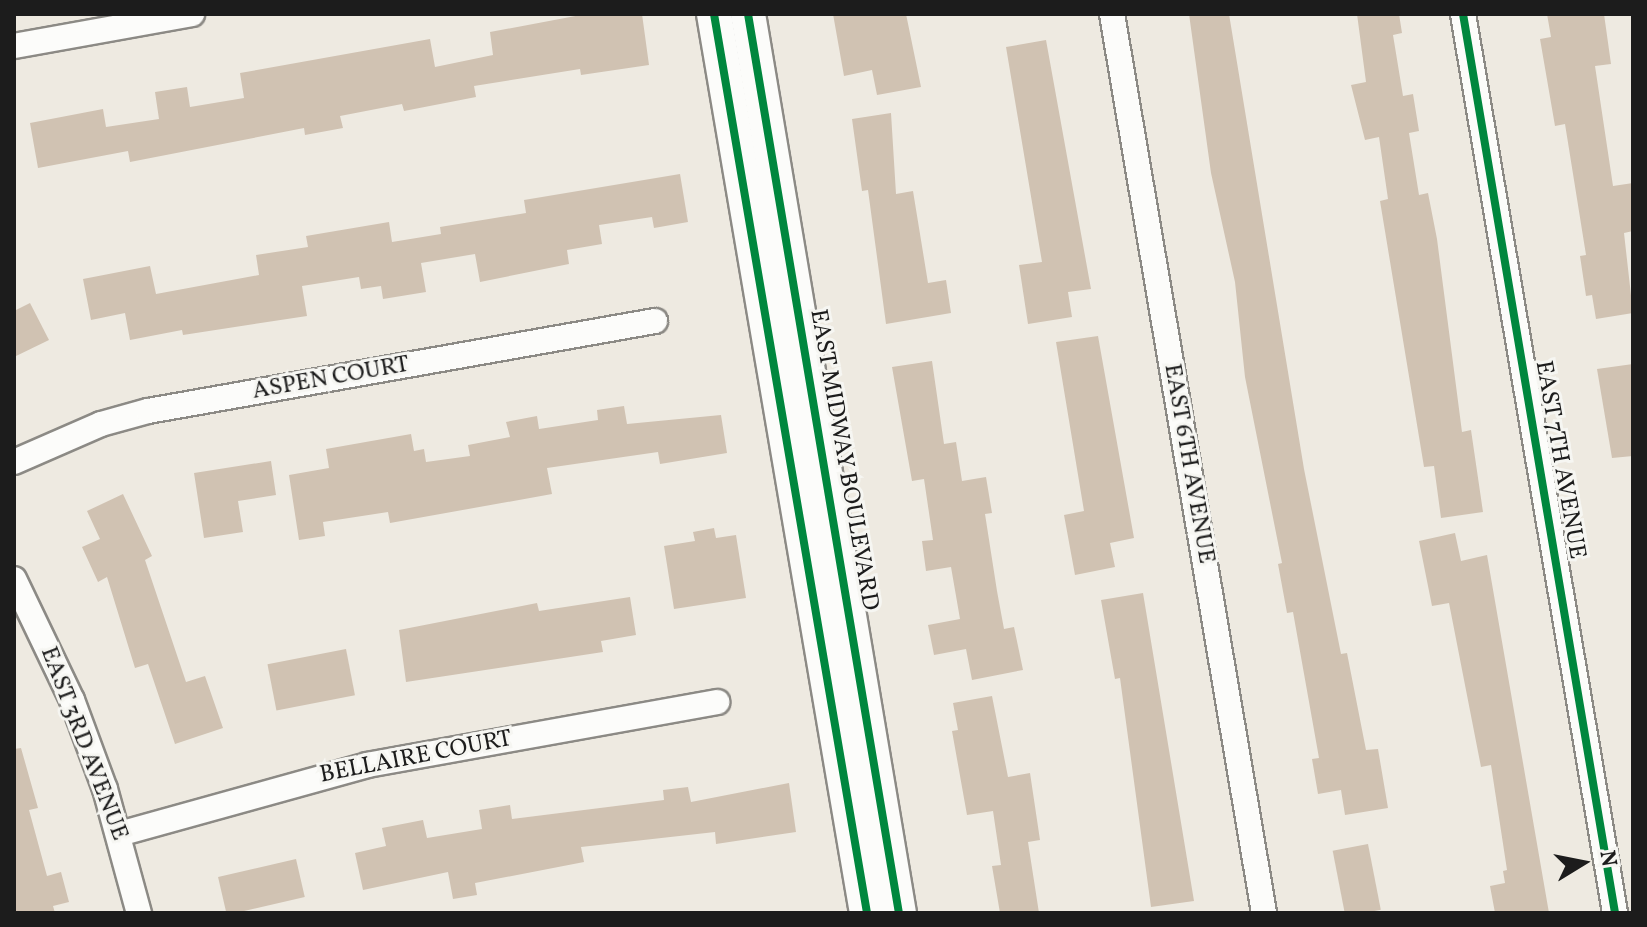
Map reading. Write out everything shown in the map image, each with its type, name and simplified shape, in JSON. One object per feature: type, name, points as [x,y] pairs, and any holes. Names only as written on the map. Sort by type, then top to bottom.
[{"type":"main road","points":[[714,14],[867,913]]},
{"type":"main road","name":"EAST MIDWAY BOULEVARD","points":[[748,14],[899,913]]},
{"type":"street","points":[[14,46],[192,14]]},
{"type":"street","name":"EAST 6TH AVENUE","points":[[1112,14],[1264,913]]},
{"type":"street","name":"EAST 7TH AVENUE","points":[[1463,14],[1615,913]]},
{"type":"street","name":"ASPEN COURT","points":[[14,462],[101,424],[148,411],[655,321]]},
{"type":"street","name":"EAST 3RD AVENUE","points":[[14,579],[72,700],[119,834],[139,913]]},
{"type":"street","name":"BELLAIRE COURT","points":[[119,834],[367,765],[717,702]]},
{"type":"building","points":[[586,14],[642,14],[649,65],[581,75],[580,69],[474,86],[476,97],[404,111],[402,104],[340,116],[343,128],[305,135],[304,128],[130,162],[128,151],[38,168],[30,123],[103,109],[106,127],[159,119],[155,92],[187,87],[190,107],[244,98],[240,73],[430,39],[435,67],[493,55],[490,32]]},
{"type":"building","points":[[833,14],[906,14],[921,87],[877,95],[872,70],[844,76]]},
{"type":"building","points":[[1189,14],[1229,14],[1304,469],[1341,654],[1347,653],[1366,750],[1378,749],[1388,808],[1345,815],[1341,790],[1318,794],[1312,759],[1319,758],[1293,612],[1287,613],[1278,564],[1282,563],[1245,377],[1235,282],[1211,173]]},
{"type":"building","points":[[1357,14],[1399,14],[1402,33],[1393,35],[1403,96],[1413,94],[1419,131],[1409,133],[1419,195],[1428,193],[1437,239],[1462,432],[1471,430],[1483,512],[1441,518],[1434,466],[1424,467],[1380,201],[1388,199],[1379,137],[1365,140],[1351,85],[1366,82]]},
{"type":"building","points":[[1547,14],[1604,14],[1611,64],[1595,66],[1613,186],[1633,183],[1633,231],[1624,233],[1633,313],[1596,319],[1592,295],[1586,296],[1580,256],[1586,255],[1565,124],[1555,126],[1540,39],[1551,37]]},
{"type":"building","points":[[1046,40],[1091,289],[1068,292],[1072,317],[1028,324],[1019,265],[1042,262],[1006,47]]},
{"type":"building","points":[[891,113],[896,194],[913,191],[928,283],[946,280],[951,313],[886,324],[868,190],[862,191],[852,119]]},
{"type":"building","points":[[680,174],[688,222],[654,228],[652,217],[599,225],[602,244],[567,250],[569,264],[480,282],[475,254],[421,263],[426,292],[383,299],[381,286],[361,289],[359,277],[302,286],[307,316],[183,335],[182,330],[130,340],[125,313],[91,320],[83,279],[150,266],[156,294],[259,275],[256,255],[308,247],[306,236],[389,222],[392,242],[441,234],[440,227],[526,213],[524,200]]},
{"type":"building","points":[[30,303],[49,340],[14,357],[14,311]]},
{"type":"building","points":[[1098,336],[1134,538],[1110,543],[1115,567],[1075,575],[1064,515],[1084,511],[1056,342]]},
{"type":"building","points":[[932,361],[944,444],[956,442],[962,481],[986,477],[992,513],[985,514],[1004,629],[1014,627],[1023,670],[972,680],[966,649],[934,655],[928,625],[960,619],[951,567],[926,571],[922,541],[933,540],[924,479],[912,481],[892,367]]},
{"type":"building","points":[[1633,364],[1633,456],[1612,458],[1597,369]]},
{"type":"building","points":[[624,406],[627,424],[721,415],[727,453],[660,464],[658,452],[547,468],[552,494],[390,523],[388,512],[323,522],[325,536],[299,540],[289,475],[329,468],[326,449],[411,434],[414,451],[424,449],[426,462],[470,456],[468,445],[510,437],[506,422],[537,416],[539,429],[598,420],[597,410]]},
{"type":"building","points":[[271,461],[276,495],[238,501],[243,532],[204,538],[194,473]]},
{"type":"building","points":[[123,494],[152,556],[145,560],[186,682],[205,676],[223,728],[175,744],[148,664],[135,668],[107,577],[98,582],[82,547],[100,539],[87,511]]},
{"type":"building","points":[[714,528],[716,538],[736,535],[746,598],[674,609],[664,546],[695,541],[693,532]]},
{"type":"building","points":[[1455,533],[1461,561],[1487,555],[1549,913],[1495,913],[1490,886],[1505,883],[1503,871],[1507,870],[1491,765],[1481,767],[1449,603],[1432,606],[1419,541]]},
{"type":"building","points":[[1143,593],[1194,901],[1151,907],[1120,678],[1115,679],[1101,600]]},
{"type":"building","points":[[630,597],[636,635],[601,641],[603,652],[406,682],[399,630],[537,603],[539,611]]},
{"type":"building","points":[[346,649],[355,695],[276,710],[267,664]]},
{"type":"building","points":[[992,696],[1008,777],[1030,773],[1040,840],[1028,842],[1039,913],[1000,913],[992,866],[1001,865],[993,811],[967,815],[952,731],[958,730],[953,703]]},
{"type":"building","points":[[21,748],[38,808],[29,810],[47,876],[61,872],[69,902],[53,906],[55,913],[14,913],[14,749]]},
{"type":"building","points":[[789,783],[796,832],[716,844],[715,832],[581,847],[584,862],[475,883],[477,895],[453,899],[448,872],[363,890],[355,853],[386,846],[382,828],[423,820],[427,838],[482,829],[479,810],[510,805],[512,819],[664,800],[663,790],[688,787],[691,802]]},
{"type":"building","points":[[1368,844],[1381,910],[1345,913],[1333,851]]},
{"type":"building","points":[[296,859],[305,897],[226,913],[218,877]]},
{"type":"cycle path","points":[[714,14],[867,913]]},
{"type":"cycle path","points":[[748,14],[899,913]]},
{"type":"cycle path","points":[[1463,14],[1615,913]]}]
